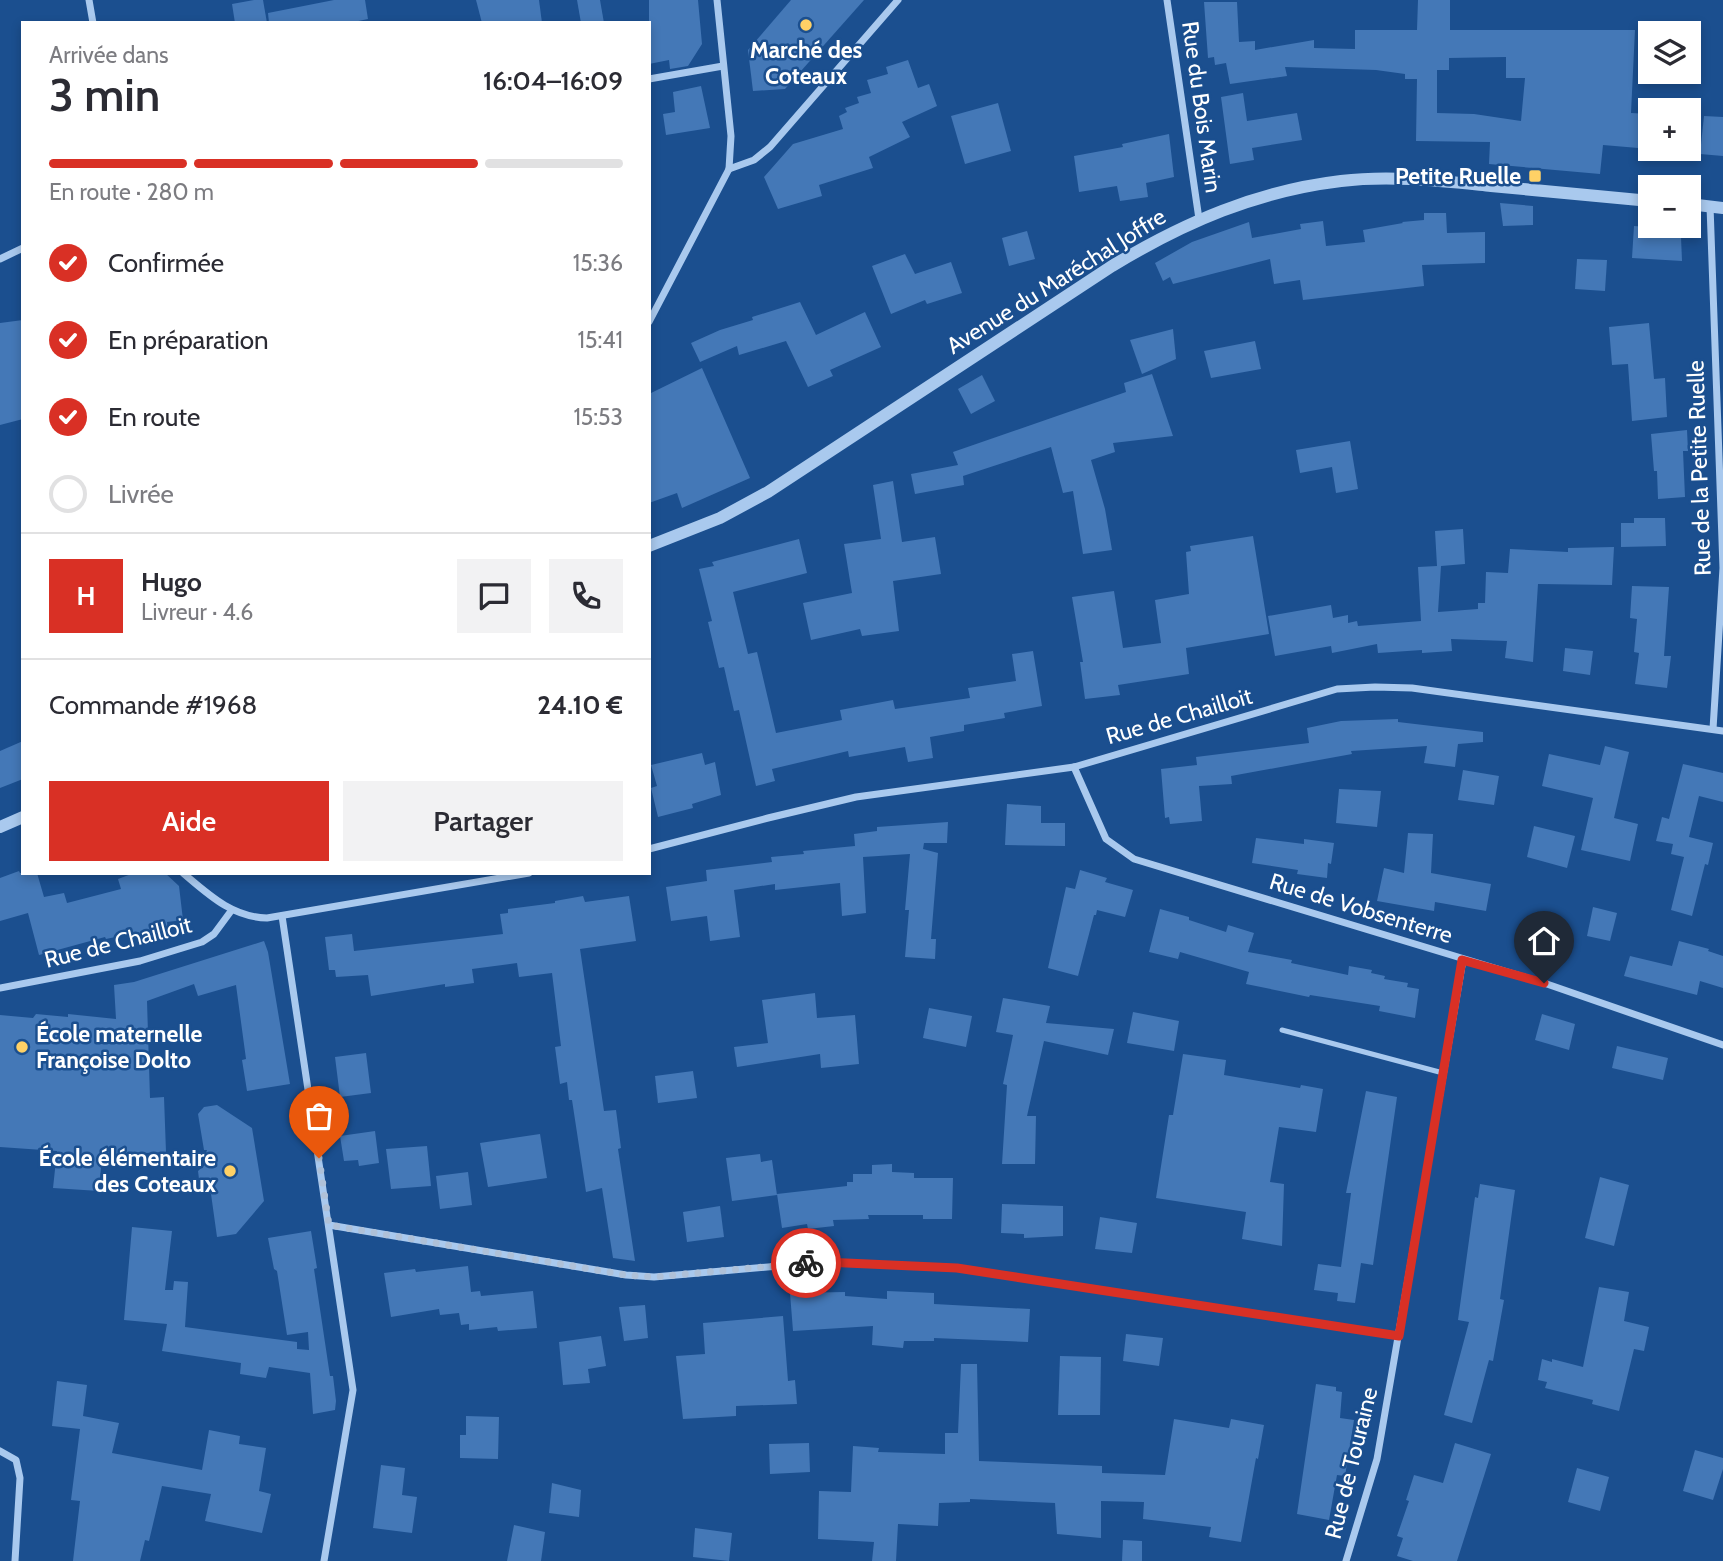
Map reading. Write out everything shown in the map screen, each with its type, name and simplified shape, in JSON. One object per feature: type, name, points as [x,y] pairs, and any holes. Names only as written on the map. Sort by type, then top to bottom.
[{"type":"street","points":[[89,0],[93,21]]},
{"type":"street","points":[[651,318],[729,169],[732,136],[717,0]]},
{"type":"street","points":[[729,169],[754,160],[769,147],[898,0]]},
{"type":"street","name":"Rue du Bois Marin","points":[[1167,0],[1199,219]]},
{"type":"street","points":[[651,79],[723,66]]},
{"type":"street","name":"Avenue du Maréchal Joffre","points":[[651,545],[720,518],[768,492],[1154,241],[1199,219],[1252,200],[1295,188],[1378,179],[1418,179],[1638,200]]},
{"type":"street","name":"Rue de la Petite Ruelle","points":[[1713,729],[1723,568],[1717,207]]},
{"type":"street","points":[[0,259],[21,249]]},
{"type":"street","name":"Rue de Chailloit","points":[[651,848],[856,797],[1074,767],[1338,690],[1412,688],[1723,731]]},
{"type":"street","name":"Rue de Vobsenterre","points":[[1074,767],[1106,839],[1134,859],[1544,983],[1723,1045]]},
{"type":"street","points":[[0,827],[21,818]]},
{"type":"street","points":[[186,875],[231,911],[257,918],[518,875]]},
{"type":"street","name":"Rue de Chailloit","points":[[0,988],[140,961],[202,942],[214,934],[231,911]]},
{"type":"street","points":[[282,916],[354,1390],[324,1561]]},
{"type":"street","name":"Rue de Touraine","points":[[1346,1561],[1377,1459],[1462,960]]},
{"type":"street","points":[[329,1225],[626,1275],[654,1277],[824,1262],[957,1268],[1399,1336]]},
{"type":"street","points":[[0,1451],[16,1460],[20,1478],[15,1561]]},
{"type":"lane","points":[[1282,1030],[1443,1073]]},
{"type":"building","points":[[263,0],[267,21],[235,21],[232,4]]},
{"type":"building","points":[[334,0],[365,0],[368,19],[269,21],[268,13]]},
{"type":"building","points":[[476,0],[539,0],[542,21],[481,21]]},
{"type":"building","points":[[577,0],[600,0],[604,21],[581,21]]},
{"type":"building","points":[[649,0],[698,0],[702,44],[688,66],[670,69],[669,60],[651,64]]},
{"type":"building","name":"Marché des Coteaux","points":[[791,0],[864,0],[785,89],[753,91],[748,50]]},
{"type":"building","points":[[1418,0],[1450,0],[1450,30],[1635,30],[1631,113],[1638,113],[1638,148],[1603,145],[1600,174],[1489,164],[1490,142],[1416,141],[1417,79],[1405,79],[1405,74],[1376,70],[1285,67],[1287,76],[1230,84],[1226,63],[1215,65],[1214,57],[1208,58],[1204,2],[1237,2],[1239,42],[1255,41],[1255,50],[1314,40],[1314,48],[1355,49],[1355,30],[1417,30]],"holes":[[[1506,57],[1506,78],[1525,78],[1521,121],[1474,114],[1437,113],[1437,70],[1449,70],[1449,58]]]},
{"type":"building","points":[[908,60],[918,88],[929,84],[937,106],[902,122],[910,137],[869,157],[873,168],[819,185],[822,196],[778,209],[764,177],[793,144],[843,129],[839,116],[847,112],[845,108],[859,103],[857,97],[871,93],[867,80],[888,74],[886,67]]},
{"type":"building","points":[[701,86],[710,128],[666,135],[663,114],[675,112],[673,92]]},
{"type":"building","points":[[1243,93],[1247,121],[1297,113],[1302,140],[1252,148],[1254,160],[1230,164],[1221,97]]},
{"type":"building","points":[[998,103],[1011,151],[965,164],[951,116]]},
{"type":"building","points":[[1704,116],[1723,117],[1723,156],[1701,154]]},
{"type":"building","points":[[1169,134],[1174,177],[1146,183],[1148,197],[1120,201],[1117,186],[1079,192],[1074,156],[1123,147],[1122,144]]},
{"type":"building","points":[[1500,203],[1533,206],[1533,225],[1503,226]]},
{"type":"building","points":[[1424,213],[1446,213],[1447,233],[1485,232],[1485,263],[1422,265],[1424,286],[1303,300],[1300,280],[1274,284],[1270,259],[1173,284],[1170,277],[1163,281],[1155,263],[1192,242],[1249,222],[1252,238],[1301,229],[1300,224],[1323,221],[1326,246],[1365,242],[1363,230],[1424,220]]},
{"type":"building","points":[[1634,226],[1638,226],[1638,238],[1681,238],[1682,261],[1632,258]]},
{"type":"building","points":[[1027,231],[1035,259],[1009,266],[1002,238]]},
{"type":"building","points":[[905,254],[915,274],[951,262],[962,293],[927,304],[925,300],[891,314],[872,266]]},
{"type":"building","points":[[1577,259],[1607,260],[1605,291],[1575,289]]},
{"type":"building","points":[[800,302],[816,335],[865,312],[881,347],[830,370],[833,376],[808,387],[786,341],[739,355],[737,346],[700,362],[691,343],[720,330],[753,320],[752,317]]},
{"type":"building","points":[[21,320],[21,420],[0,425],[0,323]]},
{"type":"building","points":[[1649,323],[1654,379],[1665,378],[1667,417],[1632,421],[1628,364],[1612,365],[1609,327]]},
{"type":"building","points":[[1173,329],[1176,359],[1142,374],[1130,340]]},
{"type":"building","points":[[1255,341],[1261,369],[1211,378],[1204,351]]},
{"type":"building","points":[[702,368],[750,478],[682,508],[677,493],[651,502],[651,393]]},
{"type":"building","points":[[1152,374],[1173,436],[1113,443],[1115,452],[1091,460],[1105,509],[1112,550],[1083,554],[1073,491],[1063,493],[1051,447],[963,476],[964,485],[915,494],[911,474],[958,465],[953,452],[1126,392],[1124,383]]},
{"type":"building","points":[[982,375],[995,401],[971,414],[958,389]]},
{"type":"building","points":[[1687,430],[1688,451],[1683,451],[1685,497],[1658,499],[1651,434]]},
{"type":"building","points":[[1350,441],[1358,489],[1336,493],[1332,467],[1300,473],[1296,450]]},
{"type":"building","points":[[893,481],[902,542],[935,537],[941,574],[893,581],[899,631],[862,636],[860,629],[811,640],[803,603],[852,593],[844,544],[881,539],[873,485]]},
{"type":"building","points":[[1634,518],[1665,518],[1666,546],[1621,547],[1621,523],[1634,523]]},
{"type":"building","points":[[1463,529],[1465,564],[1441,566],[1438,612],[1478,609],[1478,603],[1485,603],[1486,572],[1508,573],[1510,549],[1568,552],[1568,548],[1614,547],[1612,585],[1538,584],[1533,662],[1505,658],[1507,641],[1451,639],[1452,651],[1378,653],[1377,644],[1332,653],[1331,646],[1275,656],[1268,616],[1331,605],[1333,618],[1348,615],[1348,623],[1357,621],[1358,626],[1421,621],[1418,567],[1437,566],[1435,531]]},
{"type":"building","points":[[1253,536],[1269,634],[1186,648],[1189,674],[1118,685],[1120,695],[1085,699],[1080,662],[1083,662],[1072,597],[1114,591],[1123,648],[1161,643],[1155,600],[1189,594],[1186,552],[1191,551],[1190,546]]},
{"type":"building","points":[[799,539],[807,573],[733,592],[748,654],[757,652],[776,733],[842,720],[840,710],[893,700],[895,709],[970,698],[968,688],[1016,681],[1012,654],[1033,651],[1042,706],[1004,713],[1005,718],[964,725],[964,731],[930,737],[933,758],[908,762],[905,747],[849,757],[848,751],[772,769],[775,781],[756,786],[739,710],[734,711],[724,667],[719,668],[708,622],[712,621],[699,569],[714,566],[712,562]]},
{"type":"building","points":[[1632,586],[1669,587],[1664,656],[1671,656],[1667,688],[1635,684],[1639,653],[1634,652],[1637,619],[1630,618]]},
{"type":"building","points":[[1565,648],[1593,651],[1590,675],[1563,671]]},
{"type":"building","points":[[1398,719],[1398,722],[1483,732],[1483,742],[1458,744],[1455,767],[1424,763],[1427,746],[1351,751],[1352,754],[1231,776],[1232,784],[1199,786],[1202,821],[1170,824],[1169,817],[1165,818],[1161,769],[1197,765],[1196,757],[1309,743],[1307,728],[1341,721]]},
{"type":"building","points":[[21,742],[21,780],[0,788],[0,751]]},
{"type":"building","points":[[1605,746],[1629,752],[1614,818],[1638,824],[1630,861],[1581,850],[1593,798],[1542,786],[1549,754],[1600,765]]},
{"type":"building","points":[[702,753],[705,765],[715,762],[721,795],[692,804],[693,808],[658,817],[651,788],[657,786],[651,765]]},
{"type":"building","points":[[1683,764],[1723,773],[1723,802],[1699,796],[1689,837],[1713,843],[1692,916],[1671,910],[1684,857],[1671,854],[1673,844],[1656,841],[1662,817],[1669,819]]},
{"type":"building","points":[[1463,770],[1499,776],[1494,805],[1458,800]]},
{"type":"building","points":[[1339,789],[1381,791],[1377,827],[1336,823]]},
{"type":"building","points":[[1007,804],[1041,806],[1041,823],[1065,823],[1065,846],[1005,845]]},
{"type":"building","points":[[948,822],[947,843],[924,843],[923,849],[938,853],[931,939],[936,939],[935,959],[905,957],[909,910],[905,910],[910,854],[863,857],[866,913],[842,916],[840,883],[775,890],[775,884],[734,890],[740,937],[710,941],[707,916],[671,921],[666,887],[707,881],[706,870],[772,862],[771,857],[804,854],[803,851],[855,846],[854,834],[877,831],[877,827]]},
{"type":"building","points":[[1534,826],[1575,836],[1567,868],[1527,857]]},
{"type":"building","points":[[1408,833],[1433,834],[1431,873],[1491,884],[1486,911],[1435,902],[1434,911],[1377,901],[1384,868],[1404,873]]},
{"type":"building","points":[[1256,838],[1304,844],[1304,839],[1334,843],[1327,878],[1297,874],[1298,870],[1252,863]]},
{"type":"building","points":[[1080,870],[1107,878],[1105,882],[1133,890],[1125,917],[1097,910],[1078,976],[1048,968],[1066,887],[1075,889]]},
{"type":"building","points":[[19,871],[21,875],[38,875],[44,897],[64,893],[67,903],[121,889],[118,879],[129,875],[167,875],[179,886],[183,920],[167,922],[168,932],[139,935],[139,932],[106,939],[105,937],[39,955],[28,913],[0,921],[0,878]]},
{"type":"building","points":[[583,896],[585,902],[629,896],[636,941],[580,949],[604,1111],[616,1110],[621,1148],[618,1149],[635,1261],[613,1258],[602,1188],[586,1192],[572,1100],[569,1100],[567,1082],[560,1084],[555,1047],[561,1046],[552,973],[519,977],[517,963],[472,969],[474,983],[445,987],[445,984],[371,996],[368,975],[336,977],[335,970],[329,970],[325,937],[352,934],[354,951],[503,934],[500,914],[508,913],[508,909],[555,903]]},
{"type":"building","points":[[1593,907],[1617,913],[1610,941],[1587,936]]},
{"type":"building","points":[[1160,909],[1226,932],[1228,925],[1254,933],[1248,952],[1348,975],[1349,966],[1372,970],[1371,973],[1385,976],[1384,979],[1408,983],[1407,987],[1419,989],[1415,1018],[1379,1011],[1380,1006],[1310,995],[1309,997],[1246,984],[1249,972],[1180,952],[1178,959],[1149,952]]},
{"type":"building","points":[[264,941],[290,1084],[247,1091],[242,1060],[246,1059],[236,985],[198,996],[194,984],[147,1001],[150,1098],[164,1097],[166,1152],[102,1155],[99,1191],[53,1188],[57,1151],[0,1147],[0,1015],[33,1018],[36,1014],[68,1017],[68,1014],[116,1019],[114,985],[134,982]]},
{"type":"building","points":[[1679,941],[1709,949],[1708,951],[1723,956],[1723,988],[1700,981],[1697,995],[1624,976],[1630,956],[1672,966]]},
{"type":"building","points":[[815,993],[817,1018],[855,1015],[859,1064],[821,1068],[820,1054],[737,1067],[734,1047],[768,1043],[762,1000]]},
{"type":"building","points":[[1003,998],[1050,1006],[1046,1023],[1114,1029],[1108,1055],[1044,1041],[1027,1116],[1036,1116],[1035,1164],[1002,1164],[1007,1085],[1003,1084],[1013,1035],[996,1032]]},
{"type":"building","points":[[929,1008],[972,1016],[966,1047],[923,1038]]},
{"type":"building","points":[[1133,1012],[1179,1021],[1174,1051],[1127,1043]]},
{"type":"building","points":[[1542,1014],[1575,1024],[1569,1050],[1535,1040]]},
{"type":"building","points":[[1617,1046],[1668,1058],[1663,1080],[1612,1068]]},
{"type":"building","points":[[366,1053],[371,1093],[340,1097],[335,1057]]},
{"type":"building","points":[[1183,1054],[1226,1060],[1224,1075],[1300,1088],[1301,1085],[1323,1089],[1316,1132],[1279,1127],[1270,1182],[1284,1184],[1282,1246],[1242,1239],[1246,1212],[1156,1198],[1169,1115],[1173,1115]]},
{"type":"building","points":[[693,1071],[697,1098],[658,1103],[655,1076]]},
{"type":"building","points":[[1366,1091],[1397,1097],[1373,1265],[1361,1263],[1355,1303],[1337,1301],[1338,1293],[1314,1290],[1318,1264],[1341,1267],[1351,1193],[1346,1193]]},
{"type":"building","points":[[217,1105],[252,1128],[264,1201],[236,1234],[217,1237],[211,1194],[200,1187],[198,1171],[206,1164],[207,1150],[204,1150],[198,1114],[204,1107]]},
{"type":"building","points":[[375,1131],[379,1163],[359,1166],[358,1160],[344,1161],[340,1136]]},
{"type":"building","points":[[540,1134],[547,1178],[488,1187],[480,1143]]},
{"type":"building","points":[[427,1146],[431,1186],[391,1189],[386,1149]]},
{"type":"building","points":[[760,1154],[761,1162],[772,1160],[777,1195],[732,1201],[726,1158]]},
{"type":"building","points":[[892,1164],[892,1172],[914,1173],[914,1178],[953,1178],[952,1219],[923,1219],[923,1215],[868,1215],[869,1219],[833,1220],[834,1226],[808,1229],[807,1224],[782,1228],[777,1194],[847,1186],[847,1182],[853,1182],[853,1174],[872,1174],[872,1165]]},
{"type":"building","points":[[468,1172],[472,1205],[440,1209],[436,1176]]},
{"type":"building","points":[[1600,1177],[1629,1185],[1614,1246],[1585,1238]]},
{"type":"building","points":[[1480,1184],[1515,1190],[1500,1299],[1504,1300],[1493,1361],[1489,1360],[1472,1423],[1444,1415],[1469,1322],[1458,1320],[1475,1197],[1478,1198]]},
{"type":"building","points":[[1002,1204],[1063,1206],[1063,1236],[1024,1238],[1024,1234],[1001,1233]]},
{"type":"building","points":[[720,1206],[724,1237],[687,1242],[683,1212]]},
{"type":"building","points":[[1100,1217],[1137,1223],[1132,1253],[1095,1249]]},
{"type":"building","points":[[132,1227],[172,1231],[165,1290],[173,1290],[174,1281],[188,1282],[185,1327],[297,1342],[297,1349],[309,1350],[308,1332],[287,1335],[277,1271],[274,1269],[268,1238],[311,1231],[330,1376],[333,1376],[335,1410],[313,1414],[310,1373],[269,1367],[266,1378],[240,1374],[241,1363],[162,1351],[167,1324],[124,1320]]},
{"type":"building","points":[[468,1266],[471,1292],[480,1291],[481,1296],[533,1291],[537,1328],[498,1331],[497,1327],[469,1330],[469,1324],[461,1325],[459,1313],[440,1315],[439,1309],[391,1317],[384,1273]]},
{"type":"building","points":[[1599,1287],[1629,1292],[1624,1321],[1649,1327],[1644,1351],[1634,1349],[1619,1411],[1592,1404],[1593,1400],[1545,1388],[1547,1382],[1538,1380],[1542,1359],[1583,1367]]},
{"type":"building","points":[[887,1291],[934,1293],[934,1304],[1030,1309],[1028,1342],[934,1338],[934,1341],[904,1341],[903,1348],[872,1345],[873,1326],[793,1331],[790,1293],[845,1292],[845,1296],[887,1299]]},
{"type":"building","points":[[645,1305],[648,1338],[624,1341],[619,1307]]},
{"type":"building","points":[[783,1316],[788,1381],[795,1380],[797,1404],[736,1406],[736,1416],[683,1419],[676,1356],[705,1354],[703,1323]]},
{"type":"building","points":[[1126,1334],[1163,1338],[1159,1366],[1123,1361]]},
{"type":"building","points":[[601,1336],[606,1366],[588,1369],[590,1383],[563,1385],[559,1342]]},
{"type":"building","points":[[1060,1356],[1101,1357],[1100,1415],[1058,1415]]},
{"type":"building","points":[[961,1364],[977,1364],[979,1461],[1102,1466],[1102,1473],[1165,1475],[1174,1419],[1229,1428],[1231,1419],[1264,1425],[1241,1542],[1209,1537],[1211,1527],[1143,1519],[1144,1502],[1101,1501],[1101,1538],[1057,1534],[1055,1503],[970,1499],[970,1502],[939,1503],[938,1526],[898,1524],[896,1561],[872,1561],[874,1542],[818,1539],[819,1491],[851,1492],[853,1446],[879,1448],[878,1452],[945,1454],[945,1433],[958,1433]]},
{"type":"building","points":[[57,1381],[87,1385],[83,1416],[119,1423],[112,1453],[202,1470],[209,1430],[240,1436],[239,1444],[266,1448],[259,1491],[271,1494],[262,1533],[205,1521],[211,1494],[162,1486],[149,1541],[145,1540],[140,1561],[73,1561],[80,1501],[71,1500],[80,1429],[52,1426]]},
{"type":"building","points":[[1316,1384],[1336,1387],[1336,1391],[1342,1392],[1340,1418],[1354,1420],[1345,1476],[1337,1475],[1329,1520],[1297,1514]]},
{"type":"building","points":[[466,1416],[499,1417],[498,1459],[460,1458],[460,1435],[466,1435]]},
{"type":"building","points":[[809,1443],[810,1472],[770,1474],[769,1444]]},
{"type":"building","points":[[1455,1443],[1491,1454],[1457,1561],[1413,1561],[1397,1556],[1403,1538],[1397,1536],[1409,1501],[1406,1500],[1414,1475],[1443,1483]]},
{"type":"building","points":[[1695,1450],[1723,1458],[1723,1469],[1713,1500],[1683,1491]]},
{"type":"building","points":[[381,1465],[405,1468],[402,1495],[417,1497],[412,1533],[373,1528]]},
{"type":"building","points":[[1577,1468],[1609,1477],[1600,1511],[1568,1502]]},
{"type":"building","points":[[552,1483],[581,1490],[579,1517],[549,1513]]},
{"type":"building","points":[[514,1525],[545,1532],[541,1561],[507,1561]]},
{"type":"building","points":[[695,1528],[732,1533],[729,1561],[693,1557]]},
{"type":"building","points":[[1123,1540],[1142,1541],[1142,1561],[1122,1561]]},
{"type":"way so far","points":[[319,1158],[329,1225],[626,1275],[654,1277],[806,1263]]},
{"type":"place","name":"Marché des Coteaux","points":[[806,25]]},
{"type":"place","name":"Petite Ruelle","points":[[1535,176]]},
{"type":"place","name":"École maternelle Françoise Dolto","points":[[22,1047]]},
{"type":"place","name":"École élémentaire des Coteaux","points":[[230,1171]]},
{"type":"route","points":[[806,1263],[957,1268],[1399,1336],[1462,960],[1544,983]]}]
